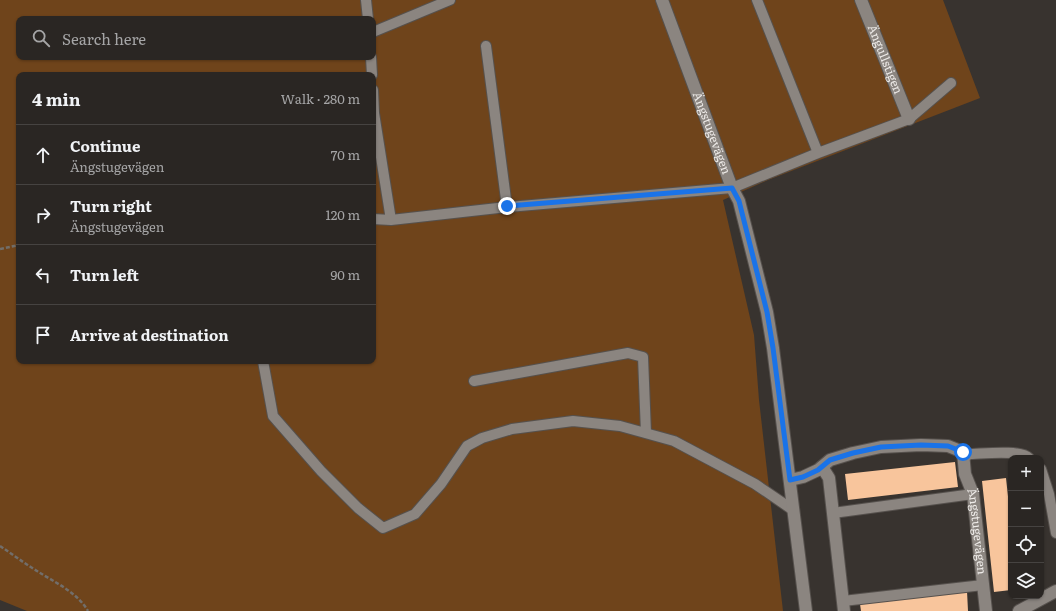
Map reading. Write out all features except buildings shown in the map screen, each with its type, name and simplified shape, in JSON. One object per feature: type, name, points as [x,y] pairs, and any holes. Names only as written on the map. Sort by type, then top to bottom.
[{"type":"street","name":"Ängstugevägen","points":[[662,0],[732,188],[739,201],[767,312],[773,348],[806,611]]},
{"type":"street","name":"Ängullstigen","points":[[862,0],[909,119]]},
{"type":"street","points":[[790,480],[803,477],[818,470],[830,460],[881,447],[921,445],[948,446],[965,453]]},
{"type":"street","name":"Ängstugevägen","points":[[965,453],[965,474],[973,494],[986,611]]},
{"type":"street","points":[[822,467],[828,478],[844,606]]},
{"type":"street","points":[[1019,611],[1056,591]]},
{"type":"lane","points":[[366,0],[368,16]]},
{"type":"lane","points":[[376,31],[450,0]]},
{"type":"lane","points":[[757,0],[818,153]]},
{"type":"lane","points":[[486,46],[507,206]]},
{"type":"lane","points":[[371,60],[372,72]]},
{"type":"lane","points":[[376,219],[391,220],[507,206],[732,188],[818,153],[909,119],[951,83]]},
{"type":"lane","points":[[376,126],[391,220]]},
{"type":"lane","points":[[474,381],[628,353],[643,357],[646,433]]},
{"type":"lane","points":[[264,364],[273,416],[321,471],[352,503],[383,528],[415,514],[441,484],[467,446],[482,438],[512,429],[573,421],[620,426],[674,441],[755,484],[793,510]]},
{"type":"lane","points":[[965,453],[1003,453],[1026,455]]},
{"type":"lane","points":[[1044,480],[1056,533]]},
{"type":"lane","points":[[833,513],[973,494]]},
{"type":"lane","points":[[844,606],[983,585]]},
{"type":"path","points":[[0,249],[16,246]]},
{"type":"path","points":[[0,546],[68,589],[86,607],[88,611]]},
{"type":"shaded area","points":[[0,0],[943,0],[980,98],[768,180],[723,200],[754,335],[759,400],[783,611],[27,611],[0,600]]},
{"type":"route","points":[[507,206],[732,188],[739,201],[767,312],[790,480],[803,477],[818,470],[830,460],[881,447],[921,445],[948,446],[963,452]]}]
